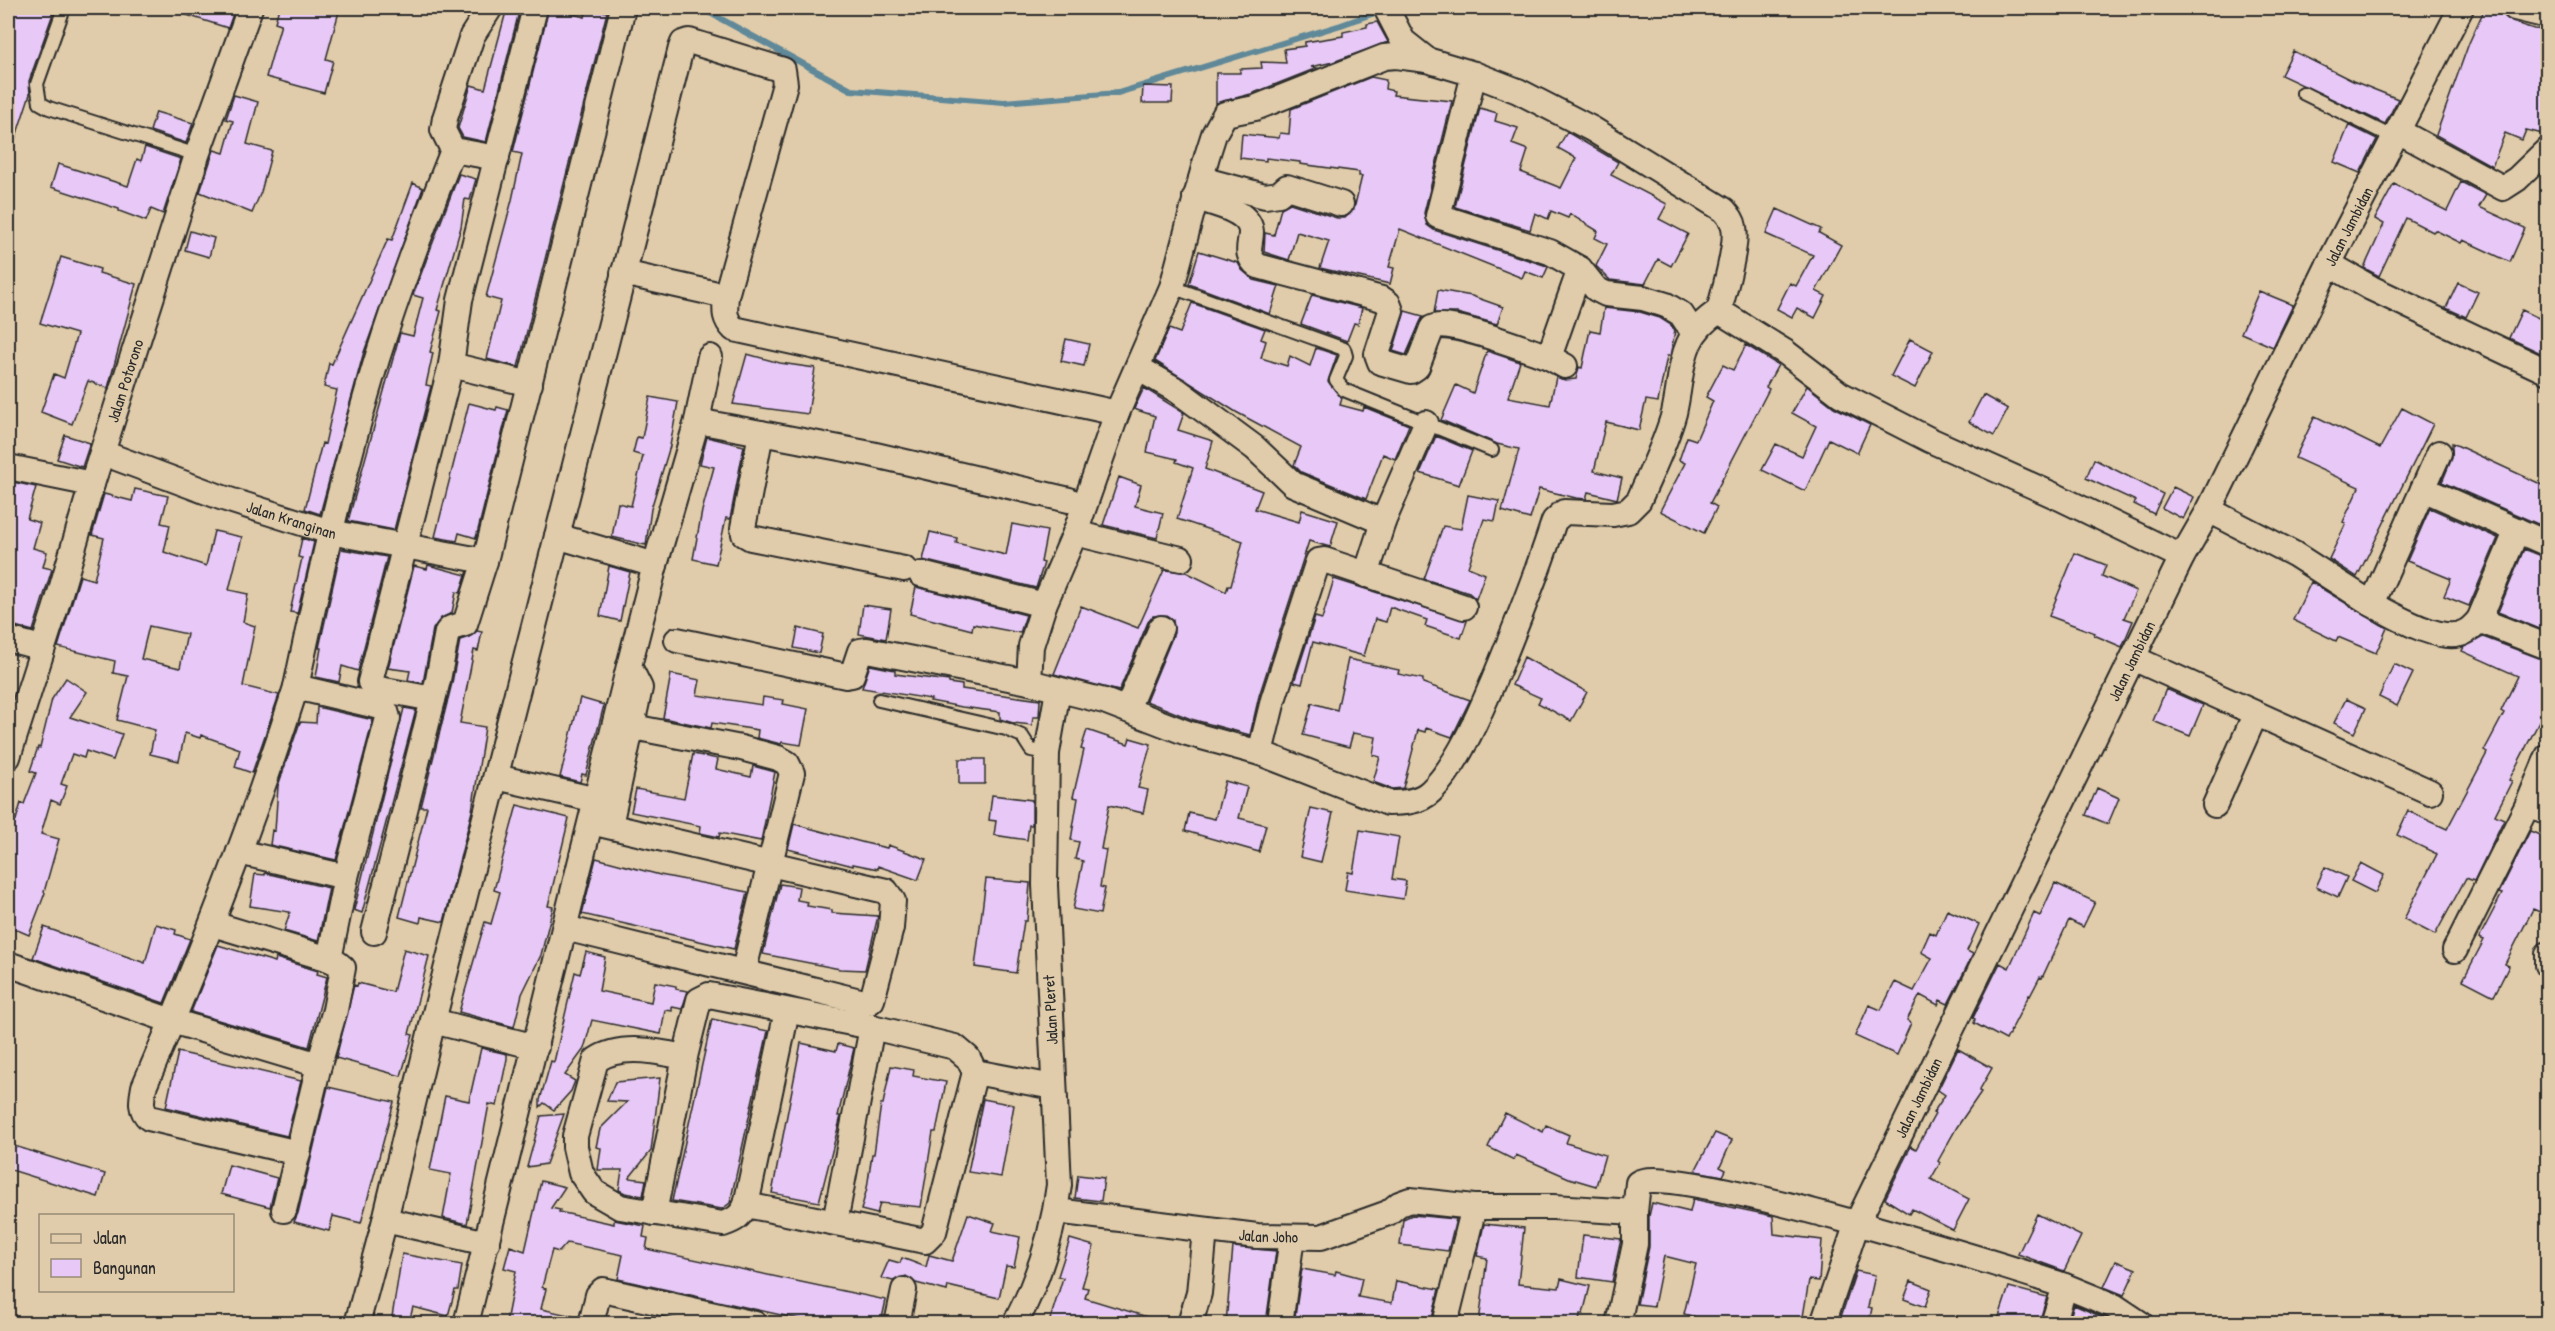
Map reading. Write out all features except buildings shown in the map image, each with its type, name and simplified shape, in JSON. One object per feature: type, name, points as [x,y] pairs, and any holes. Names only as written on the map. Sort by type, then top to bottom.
[{"type":"street","name":"Jalan Potorono","points":[[8,757],[11,730],[56,607],[92,484],[197,155],[250,8]]},
{"type":"street","points":[[298,1153],[149,1118],[143,1113],[141,1103],[144,1087],[213,924],[270,768],[296,687],[330,532],[377,358],[453,150],[443,130],[445,118],[472,36],[490,8]]},
{"type":"street","points":[[433,699],[375,688],[370,682],[451,365],[460,300],[536,8]]},
{"type":"street","points":[[374,932],[433,699],[447,632],[450,628],[465,624],[485,561],[623,8]]},
{"type":"street","name":"Jalan Jambidan","points":[[1823,1323],[1857,1223],[2182,557],[2209,510],[2329,264],[2461,8]]},
{"type":"street","points":[[2515,8],[2547,16]]},
{"type":"street","points":[[1388,12],[1403,41],[1427,60]]},
{"type":"street","points":[[357,1323],[386,1220],[433,1021],[683,43],[689,41],[783,70],[785,76],[785,84],[726,296],[724,314],[727,322],[734,329],[1117,413]]},
{"type":"street","points":[[677,639],[846,676],[852,675],[860,651],[867,650],[1029,682],[1104,701],[1187,733],[1260,753],[1388,803],[1407,803],[1430,792],[1458,755],[1483,705],[1554,521],[1564,512],[1614,514],[1628,511],[1639,500],[1673,414],[1684,355],[1693,332],[1707,318],[1719,311],[1735,229],[1731,219],[1724,210],[1592,129],[1518,91],[1474,74],[1427,60],[1396,56],[1384,57],[1255,108],[1231,111],[1222,119],[1214,134],[1172,287],[1117,413],[1075,533],[1044,605],[1031,646],[1029,682]]},
{"type":"street","points":[[1474,74],[1438,216],[1550,252],[1580,269],[1596,289],[1606,294],[1643,298],[1666,305],[1681,314],[1693,332]]},
{"type":"street","points":[[2396,134],[2503,188],[2517,179],[2547,149]]},
{"type":"street","points":[[453,150],[497,158]]},
{"type":"street","points":[[1198,188],[1265,196],[1280,194],[1287,187],[1341,204]]},
{"type":"street","points":[[1198,188],[1247,220],[1251,232],[1248,252],[1252,261],[1258,266],[1326,283],[1347,291],[1382,299],[1388,303],[1391,310],[1377,354],[1380,362],[1411,371],[1417,367],[1432,328],[1437,325],[1472,332],[1557,361],[1580,269]]},
{"type":"street","points":[[2329,264],[2371,288],[2547,372]]},
{"type":"street","points":[[623,273],[726,296]]},
{"type":"street","points":[[1719,311],[1785,352],[1840,394],[1930,440],[2060,498],[2182,557]]},
{"type":"street","points":[[599,816],[629,666],[655,565],[697,421],[710,357]]},
{"type":"street","points":[[451,365],[530,384]]},
{"type":"street","points":[[1138,368],[1178,391],[1255,448],[1293,484],[1383,522]]},
{"type":"street","points":[[697,421],[871,454],[1069,500]]},
{"type":"street","points":[[1366,575],[1383,522],[1426,423]]},
{"type":"street","points":[[761,433],[743,528],[744,534],[751,538],[913,571],[1044,605]]},
{"type":"street","name":"Jalan Kranginan","points":[[103,453],[223,498],[330,532],[485,561]]},
{"type":"street","points":[[2372,604],[2439,453]]},
{"type":"street","points":[[8,467],[92,484]]},
{"type":"street","points":[[2423,489],[2547,544]]},
{"type":"street","points":[[2209,510],[2294,554],[2372,604],[2408,623],[2453,636],[2465,632],[2479,620],[2517,530]]},
{"type":"street","points":[[1075,533],[1181,559]]},
{"type":"street","points":[[557,536],[655,565]]},
{"type":"street","points":[[1260,753],[1273,700],[1318,561],[1324,560],[1464,607]]},
{"type":"street","points":[[2479,620],[2547,647]]},
{"type":"street","points":[[1127,709],[1161,628]]},
{"type":"street","points":[[8,639],[42,648]]},
{"type":"street","points":[[2133,658],[2430,792]]},
{"type":"street","points":[[466,1323],[566,928],[599,816],[633,727],[640,688],[629,666]]},
{"type":"street","points":[[296,687],[381,707],[386,711],[388,718],[346,877],[329,959]]},
{"type":"street","name":"Jalan Pleret","points":[[1015,1323],[1036,1278],[1056,1211],[1059,1185],[1045,885],[1047,753],[1058,690]]},
{"type":"street","points":[[2215,805],[2255,715]]},
{"type":"street","points":[[633,727],[741,748],[787,763],[792,773],[744,970]]},
{"type":"street","points":[[2455,950],[2538,808],[2547,756]]},
{"type":"street","points":[[496,777],[599,816],[769,863],[886,891],[893,901],[891,928],[872,1000],[868,1003],[744,970],[566,928]]},
{"type":"street","points":[[239,852],[346,877]]},
{"type":"street","points":[[213,924],[329,959],[338,963],[342,968],[342,978],[284,1210]]},
{"type":"street","points":[[2547,954],[2547,965]]},
{"type":"street","points":[[8,964],[172,1022],[319,1065]]},
{"type":"street","points":[[654,1213],[685,1057],[699,1000],[704,997],[710,995],[872,1027],[955,1047],[968,1058],[975,1072],[934,1232],[925,1241],[746,1205]]},
{"type":"street","points":[[685,1057],[627,1050],[602,1056],[596,1060],[575,1137],[575,1147],[581,1173],[594,1192],[620,1207],[723,1224],[734,1221],[741,1215],[746,1205],[787,1011]]},
{"type":"street","points":[[433,1021],[536,1047]]},
{"type":"street","points":[[835,1222],[872,1027]]},
{"type":"street","points":[[975,1072],[1053,1087]]},
{"type":"street","points":[[1618,1323],[1635,1244],[1638,1183],[1643,1179],[1654,1178],[1707,1185],[1857,1223],[2015,1268],[2114,1306],[2141,1323]]},
{"type":"street","name":"Jalan Joho","points":[[1056,1211],[1257,1236],[1292,1237],[1321,1237],[1336,1233],[1388,1213],[1399,1204],[1410,1200],[1474,1207],[1553,1207],[1635,1212]]},
{"type":"street","points":[[1446,1323],[1474,1207]]},
{"type":"street","points":[[386,1220],[487,1243]]},
{"type":"street","points":[[1190,1323],[1199,1293],[1205,1230]]},
{"type":"street","points":[[1280,1323],[1292,1237]]},
{"type":"street","points":[[2053,1323],[2065,1286]]},
{"type":"street","points":[[591,1323],[598,1295],[603,1290],[755,1323]]},
{"type":"street","points":[[897,1323],[904,1290]]},
{"type":"lane","points":[[64,8],[37,84],[40,103],[49,108],[197,155]]},
{"type":"lane","points":[[2303,93],[2396,134]]},
{"type":"lane","points":[[1172,287],[1344,349],[1346,356],[1336,380],[1341,387],[1492,450]]},
{"type":"lane","points":[[879,700],[1006,729],[1022,736],[1031,750],[1047,753]]},
{"type":"waterway","points":[[701,8],[851,90],[1004,102],[1118,93],[1383,10]]}]
